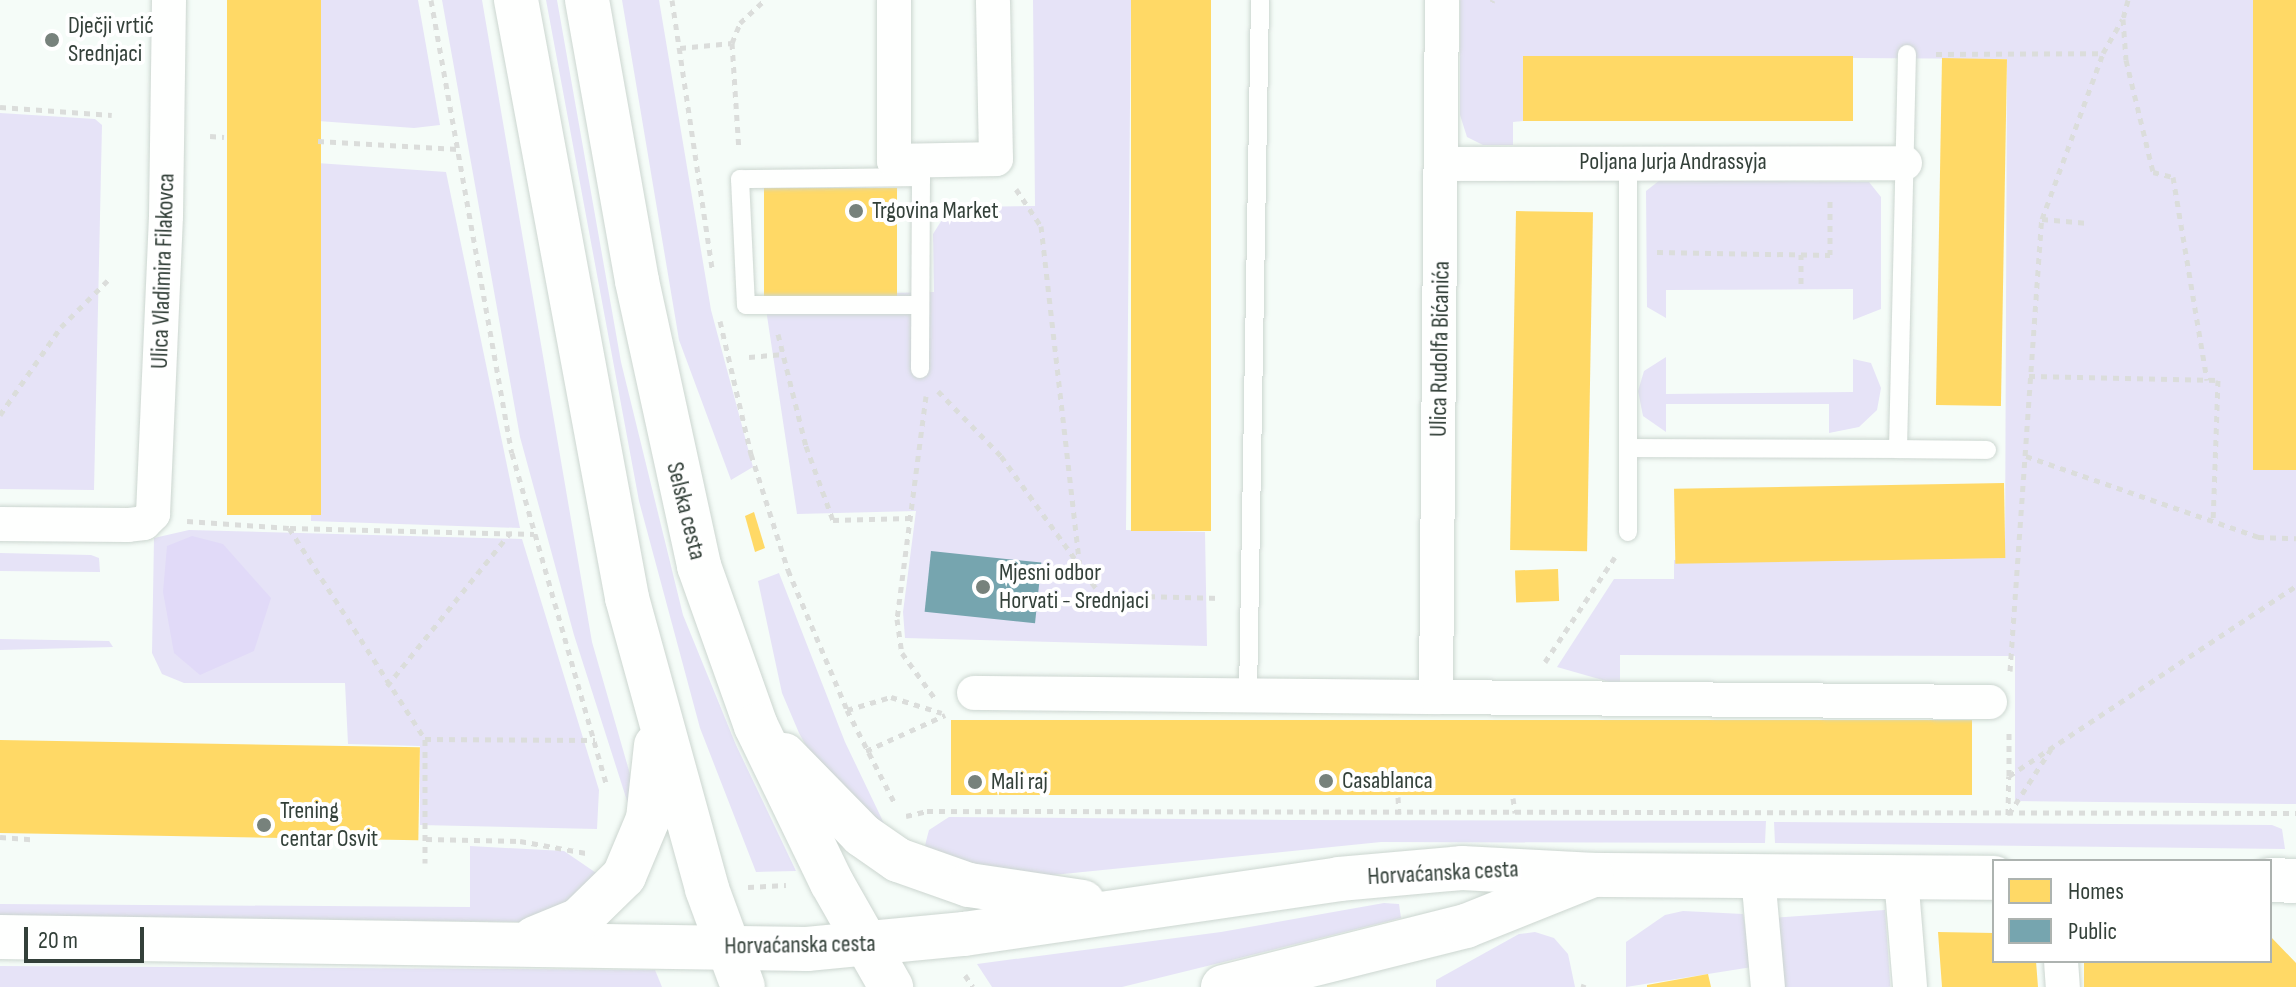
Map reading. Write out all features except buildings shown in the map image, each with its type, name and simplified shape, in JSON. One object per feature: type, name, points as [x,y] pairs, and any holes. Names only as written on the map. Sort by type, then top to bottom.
[{"type":"main road","points":[[516,0],[605,496],[658,722],[736,967]]},
{"type":"main road","name":"Selska cesta","points":[[587,0],[673,460],[699,566],[756,726],[865,946],[891,987]]},
{"type":"main road","points":[[525,942],[579,920],[624,876],[648,819],[658,722]]},
{"type":"main road","points":[[756,726],[862,835],[919,869],[1028,895],[1162,906]]},
{"type":"main road","name":"Horvaćanska cesta","points":[[0,937],[525,942],[736,967],[865,946],[1405,872],[1517,867],[1595,875],[1992,878]]},
{"type":"main road","name":"Horvaćanska cesta","points":[[1223,987],[1466,926],[1595,875]]},
{"type":"main road","points":[[2272,880],[2296,881]]},
{"type":"street","name":"Ulica Vladimira Filakovca","points":[[0,524],[144,523],[155,503],[169,0]]},
{"type":"street","points":[[894,0],[894,161],[921,169],[996,159],[993,0]]},
{"type":"street","name":"Ulica Rudolfa Bićanića","points":[[1436,697],[1442,0]]},
{"type":"street","name":"Poljana Jurja Andrassyja","points":[[1442,164],[1905,163]]},
{"type":"street","points":[[974,693],[2003,704]]},
{"type":"street","points":[[1758,876],[1768,987]]},
{"type":"street","points":[[1901,877],[1910,987]]},
{"type":"street","points":[[2061,963],[2063,987]]},
{"type":"lane","points":[[1248,695],[1260,0]]},
{"type":"lane","points":[[1898,449],[1905,163],[1914,54]]},
{"type":"lane","points":[[1628,162],[1628,532]]},
{"type":"lane","points":[[920,305],[746,305],[740,179],[921,169],[920,369]]},
{"type":"lane","points":[[1628,448],[1987,450]]},
{"type":"path","points":[[431,0],[512,453],[595,740],[608,797]]},
{"type":"path","points":[[672,0],[713,279]]},
{"type":"path","points":[[740,179],[732,43],[740,23],[765,0]]},
{"type":"path","points":[[2008,815],[2009,776],[2003,704],[2026,456],[2042,219],[2103,53],[2123,19],[2128,0]]},
{"type":"path","points":[[2123,19],[2126,60],[2153,172],[2173,177],[2207,380]]},
{"type":"path","points":[[680,48],[732,43]]},
{"type":"path","points":[[1914,54],[2103,53]]},
{"type":"path","points":[[0,107],[112,115]]},
{"type":"path","points":[[210,136],[224,137]]},
{"type":"path","points":[[318,141],[458,149]]},
{"type":"path","points":[[996,159],[1041,226],[1080,568]]},
{"type":"path","points":[[1628,252],[1830,255],[1830,161]]},
{"type":"path","points":[[2042,219],[2088,223]]},
{"type":"path","points":[[1801,254],[1801,289]]},
{"type":"path","points":[[0,415],[61,327],[109,279]]},
{"type":"path","points":[[773,305],[781,354],[833,520],[910,518]]},
{"type":"path","points":[[718,309],[755,468],[788,570],[884,791],[905,817],[927,811],[2008,815],[2296,813]]},
{"type":"path","points":[[749,357],[781,354]]},
{"type":"path","points":[[2029,376],[2218,380],[2213,521]]},
{"type":"path","points":[[946,714],[902,653],[897,619],[928,383],[1001,456],[1101,595],[1231,598]]},
{"type":"path","points":[[2026,456],[2258,537],[2296,538]]},
{"type":"path","points":[[178,520],[289,528],[534,534]]},
{"type":"path","points":[[289,528],[387,686],[425,739],[425,863]]},
{"type":"path","points":[[1540,669],[1600,586],[1628,532]]},
{"type":"path","points":[[387,686],[510,533]]},
{"type":"path","points":[[2009,776],[2296,586]]},
{"type":"path","points":[[847,710],[891,697],[946,714]]},
{"type":"path","points":[[866,751],[946,714]]},
{"type":"path","points":[[425,739],[595,740]]},
{"type":"path","points":[[2008,815],[2052,747]]},
{"type":"path","points":[[1398,797],[1399,814]]},
{"type":"path","points":[[1513,798],[1515,813]]},
{"type":"path","points":[[0,837],[31,839]]},
{"type":"path","points":[[426,839],[520,841],[590,855]]},
{"type":"shaded area","points":[[321,0],[418,0],[440,125],[414,128],[318,121]]},
{"type":"shaded area","points":[[442,0],[482,0],[592,642],[632,781],[629,807],[574,635],[520,437]]},
{"type":"shaded area","points":[[546,0],[557,0],[621,362],[683,615],[736,745],[796,871],[756,872],[700,728],[639,501]]},
{"type":"shaded area","points":[[622,0],[659,0],[711,310],[753,467],[731,480],[679,340]]},
{"type":"shaded area","points":[[1033,0],[1131,0],[1126,530],[1205,532],[1207,646],[905,638],[903,612],[916,511],[797,514],[764,296],[934,292],[933,234],[945,215],[965,207],[1035,206]]},
{"type":"shaded area","points":[[1460,0],[2253,0],[2296,470],[2296,804],[2015,801],[2015,656],[1620,655],[1620,685],[1557,667],[1614,579],[1674,579],[1674,560],[2005,558],[2007,59],[1523,56],[1523,121],[1513,122],[1513,145],[1483,145],[1467,137],[1460,115]]},
{"type":"shaded area","points":[[0,113],[95,119],[102,125],[94,490],[0,489]]},
{"type":"shaded area","points":[[317,163],[446,172],[520,528],[311,521]]},
{"type":"shaded area","points":[[1660,180],[1869,182],[1881,197],[1881,309],[1853,320],[1853,289],[1666,290],[1666,318],[1647,307],[1646,191]]},
{"type":"shaded area","points":[[1666,357],[1666,394],[1853,392],[1853,359],[1871,363],[1881,388],[1877,410],[1859,427],[1829,433],[1829,404],[1666,404],[1666,432],[1643,416],[1638,391],[1644,371]]},
{"type":"shaded area","points":[[189,530],[522,539],[599,790],[597,829],[420,825],[420,746],[348,744],[345,683],[184,683],[162,674],[152,653],[154,538]]},
{"type":"shaded area","points":[[192,536],[223,544],[271,598],[254,651],[200,675],[174,653],[163,592],[167,546]]},
{"type":"shaded area","points":[[0,553],[91,555],[99,558],[100,572],[0,571]]},
{"type":"shaded area","points":[[779,573],[845,742],[890,836],[810,753],[782,693],[758,581]]},
{"type":"shaded area","points":[[0,639],[109,641],[113,647],[0,650]]},
{"type":"shaded area","points":[[949,817],[1766,821],[1765,843],[1381,842],[1033,877],[923,853],[929,830]]},
{"type":"shaded area","points":[[1774,822],[2272,825],[2282,829],[2285,849],[1775,843]]},
{"type":"shaded area","points":[[470,846],[564,851],[605,879],[596,889],[523,922],[0,916],[0,904],[470,907]]},
{"type":"shaded area","points":[[1384,903],[1399,904],[1401,918],[1122,987],[992,987],[977,964],[1221,932]]},
{"type":"shaded area","points":[[1885,910],[1890,987],[1779,987],[1774,918]]},
{"type":"shaded area","points":[[1683,911],[1743,914],[1752,967],[1626,987],[1626,942],[1665,915]]},
{"type":"shaded area","points":[[1535,932],[1554,938],[1568,954],[1575,987],[1436,987],[1436,980],[1519,934]]},
{"type":"shaded area","points":[[0,966],[655,970],[662,987],[0,987]]},
{"type":"place","name":"Dječji vrtić Srednjaci","points":[[52,40]]},
{"type":"place","name":"Trgovina Market","points":[[856,211]]},
{"type":"place","name":"Mjesni odbor Horvati - Srednjaci","points":[[983,587]]},
{"type":"place","name":"Casablanca","points":[[1326,781]]},
{"type":"place","name":"Mali raj","points":[[975,782]]},
{"type":"place","name":"Trening centar Osvit","points":[[264,825]]}]
